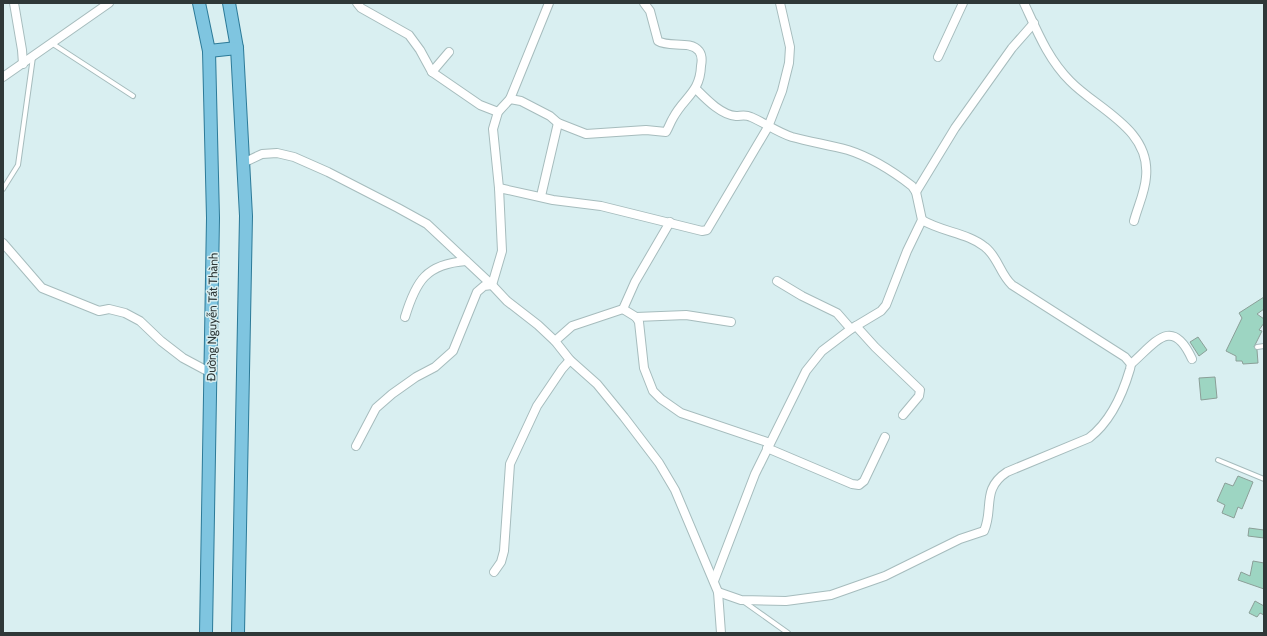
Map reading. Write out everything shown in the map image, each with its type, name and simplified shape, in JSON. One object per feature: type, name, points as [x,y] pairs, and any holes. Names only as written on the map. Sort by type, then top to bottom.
[{"type":"main road","name":"Đường Nguyễn Tất Thành","points":[[199,3],[210,51],[213,218],[206,633]]},
{"type":"main road","points":[[229,3],[237,48],[246,216],[238,633]]},
{"type":"main road","points":[[210,51],[237,48]]},
{"type":"street","points":[[14,3],[23,64]]},
{"type":"street","points":[[3,78],[109,3]]},
{"type":"street","points":[[357,3],[361,8],[409,35],[420,50],[432,72],[480,105],[498,112]]},
{"type":"street","points":[[492,285],[502,251],[499,188],[493,129],[498,112],[510,99],[549,3]]},
{"type":"street","points":[[510,99],[521,102],[550,116],[558,123],[586,134],[646,130],[666,132],[683,104],[696,89],[701,75],[702,58],[699,51],[693,47],[663,44],[658,41],[650,11],[644,3]]},
{"type":"street","points":[[499,188],[563,202],[601,206],[702,231],[709,229],[768,127],[782,91],[789,63],[790,48],[780,3]]},
{"type":"street","points":[[938,57],[963,3]]},
{"type":"street","points":[[1024,3],[1049,55],[1069,81],[1120,120],[1137,140],[1146,160],[1146,176],[1134,221]]},
{"type":"street","points":[[916,192],[960,121],[1012,48],[1034,23]]},
{"type":"street","points":[[432,72],[449,52]]},
{"type":"street","points":[[696,89],[704,98],[723,111],[735,116],[745,115],[768,127],[791,136],[862,156],[906,182],[916,192],[922,220],[907,251],[886,305],[875,316],[854,327],[822,352],[810,364],[769,446],[746,497],[714,581]]},
{"type":"street","points":[[541,196],[558,123]]},
{"type":"street","points":[[243,163],[262,154],[277,153],[294,157],[328,172],[427,224],[507,301],[538,325],[570,360],[597,384],[659,463],[688,518],[714,581],[718,592],[721,633]]},
{"type":"street","points":[[922,220],[936,228],[981,244],[990,251],[1002,275],[1012,285],[1125,357],[1131,364]]},
{"type":"street","points":[[554,341],[572,326],[623,308],[635,282],[670,222]]},
{"type":"street","points":[[3,243],[42,288],[99,311],[109,309],[125,313],[140,321],[161,341],[183,358],[211,373]]},
{"type":"street","points":[[406,317],[411,298],[419,282],[427,273],[439,266],[466,261]]},
{"type":"street","points":[[777,281],[797,294],[837,314],[854,327],[920,390],[919,396],[903,415]]},
{"type":"street","points":[[356,446],[376,408],[392,394],[441,363],[453,351],[477,292],[484,286],[492,285]]},
{"type":"street","points":[[623,308],[636,317],[639,322],[643,362],[647,380],[661,399],[682,413],[769,446],[852,484],[859,485],[864,481],[885,437]]},
{"type":"street","points":[[636,317],[686,315],[731,322]]},
{"type":"street","points":[[718,592],[741,600],[786,601],[831,595],[885,576],[960,539],[984,531],[991,492],[997,480],[1017,468],[1080,443],[1096,433],[1105,423],[1115,404],[1131,364],[1162,338],[1171,335],[1176,336],[1183,342],[1192,359]]},
{"type":"street","points":[[494,572],[501,562],[504,551],[510,464],[537,406],[562,368],[570,360]]},
{"type":"lane","points":[[53,44],[134,96]]},
{"type":"lane","points":[[3,189],[18,165],[33,57]]},
{"type":"lane","points":[[1257,347],[1264,346]]},
{"type":"lane","points":[[1218,460],[1264,479]]},
{"type":"lane","points":[[741,600],[788,633]]},
{"type":"building","points":[[1264,297],[1264,309],[1257,314],[1264,319],[1264,323],[1259,330],[1262,331],[1254,347],[1257,350],[1258,363],[1243,364],[1242,361],[1236,361],[1236,356],[1226,351],[1242,318],[1239,313]]},
{"type":"building","points":[[1198,337],[1207,350],[1199,356],[1190,342]]},
{"type":"building","points":[[1215,377],[1217,398],[1201,400],[1199,378]]},
{"type":"building","points":[[1238,476],[1253,482],[1242,509],[1238,507],[1234,518],[1222,513],[1225,505],[1217,501],[1225,483],[1233,486]]},
{"type":"building","points":[[1249,528],[1264,530],[1264,538],[1248,536]]},
{"type":"building","points":[[1253,561],[1264,563],[1264,589],[1238,580],[1241,572],[1250,576]]},
{"type":"building","points":[[1255,601],[1264,606],[1264,615],[1260,613],[1257,617],[1249,613]]}]
